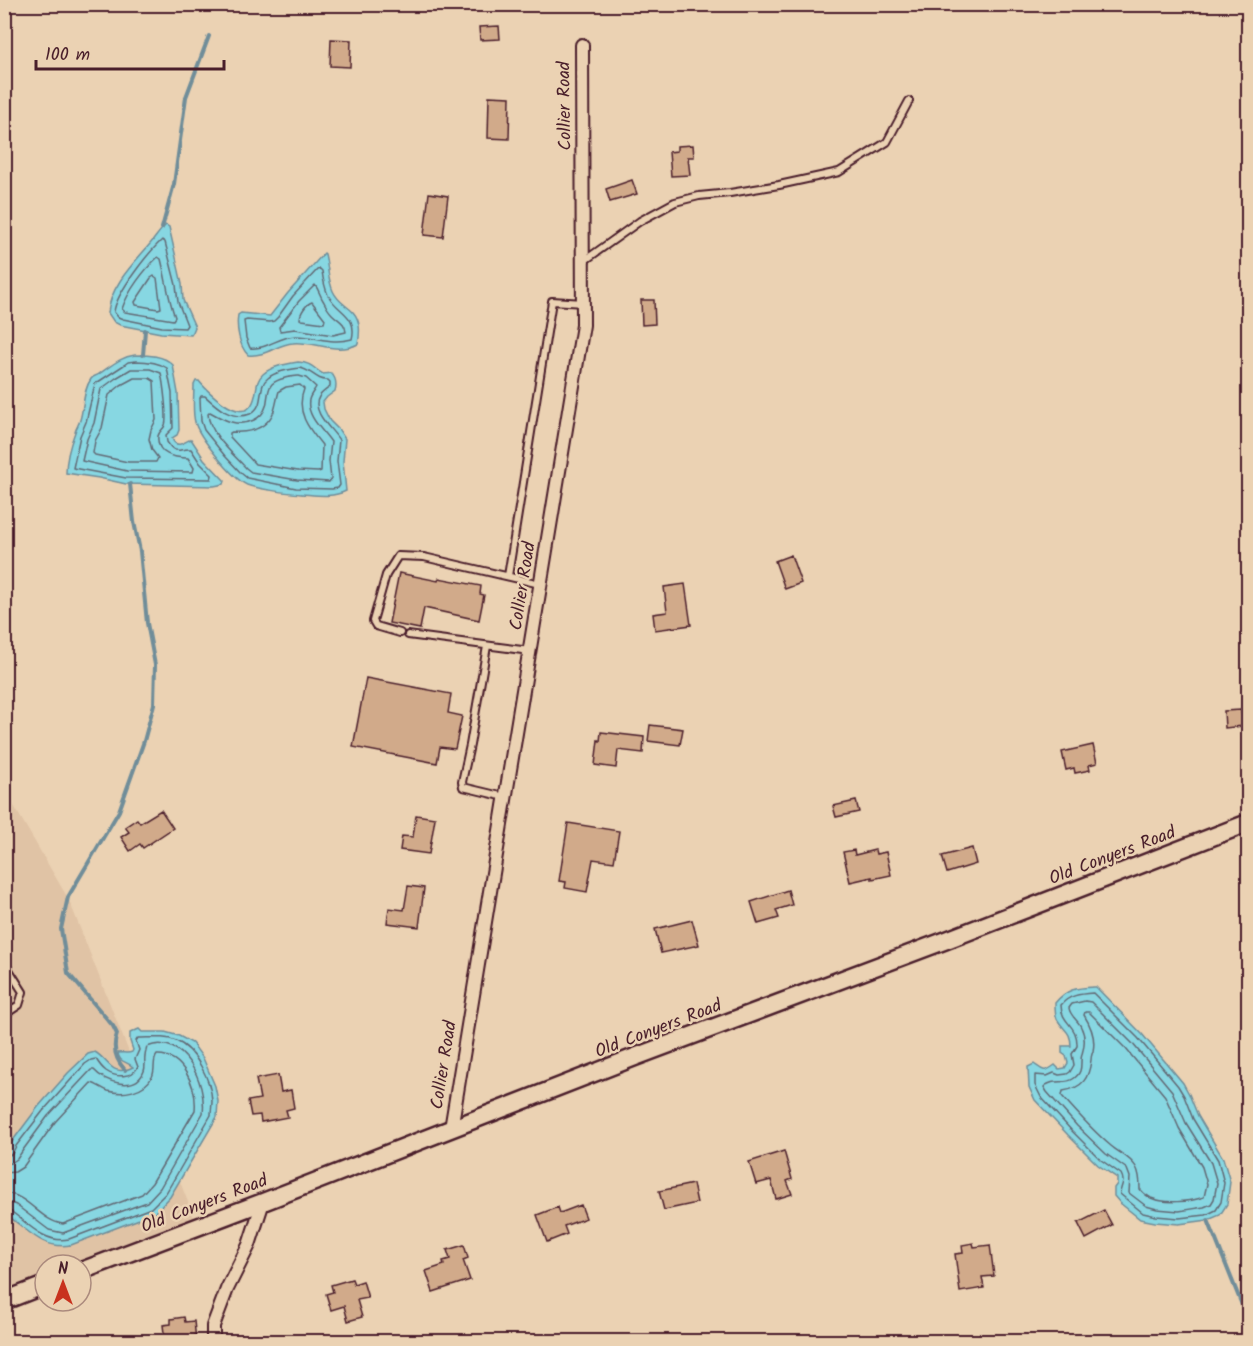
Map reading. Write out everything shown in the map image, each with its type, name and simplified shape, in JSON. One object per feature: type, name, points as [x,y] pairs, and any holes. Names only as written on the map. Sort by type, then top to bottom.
[{"type":"street","name":"Collier Road","points":[[451,1129],[583,325],[582,45]]},
{"type":"street","name":"Old Conyers Road","points":[[93,1266],[1248,823]]},
{"type":"street","points":[[213,1341],[213,1326],[227,1289],[249,1245],[263,1202]]},
{"type":"street","points":[[7,1297],[33,1289]]},
{"type":"lane","points":[[584,261],[624,232],[675,202],[839,172],[887,142],[909,101]]},
{"type":"lane","points":[[508,576],[552,301],[584,303]]},
{"type":"lane","points":[[400,633],[376,626],[373,621],[386,575],[398,556],[424,557],[540,584]]},
{"type":"lane","points":[[408,635],[530,651]]},
{"type":"lane","points":[[486,645],[462,782],[463,787],[505,797]]},
{"type":"lane","points":[[4,962],[23,992],[19,1005],[4,1015]]},
{"type":"shaded area","points":[[4,789],[69,900],[199,1230],[93,1261],[93,1253],[33,1253],[33,1292],[4,1303]]},
{"type":"water","points":[[166,225],[169,227],[182,284],[183,300],[195,327],[191,335],[161,333],[120,325],[114,322],[108,313],[118,284]]},
{"type":"water","points":[[324,253],[335,295],[353,312],[359,323],[358,344],[334,348],[293,343],[260,354],[248,355],[242,347],[239,336],[238,315],[241,313],[270,316]]},
{"type":"water","points":[[135,355],[160,357],[173,365],[178,393],[179,430],[172,438],[173,441],[180,444],[191,439],[204,459],[225,481],[224,484],[214,486],[126,484],[66,473],[69,452],[80,420],[88,383],[93,377],[116,362]]},
{"type":"water","points":[[298,362],[309,365],[323,374],[331,373],[335,379],[335,391],[323,402],[330,421],[345,439],[343,461],[346,491],[335,495],[301,494],[247,485],[233,475],[217,456],[202,437],[195,422],[193,404],[196,381],[199,381],[224,404],[240,411],[252,404],[258,381],[263,374],[275,367]]},
{"type":"water","points":[[1096,987],[1142,1034],[1183,1083],[1189,1094],[1198,1116],[1223,1158],[1230,1182],[1227,1204],[1220,1215],[1208,1220],[1179,1224],[1140,1219],[1114,1196],[1117,1178],[1098,1165],[1035,1100],[1029,1087],[1028,1067],[1034,1064],[1046,1070],[1055,1065],[1059,1069],[1065,1068],[1068,1063],[1066,1056],[1062,1053],[1062,1046],[1071,1046],[1071,1041],[1057,1019],[1055,1003],[1064,994],[1073,990]]},
{"type":"water","points":[[139,1029],[142,1032],[165,1032],[192,1043],[203,1058],[215,1086],[218,1101],[217,1117],[170,1197],[155,1213],[71,1245],[60,1246],[43,1241],[5,1214],[5,1156],[11,1143],[38,1107],[88,1054],[95,1052],[115,1069],[126,1070],[133,1067],[122,1060],[118,1053],[132,1052],[130,1033]]},
{"type":"building","points":[[499,26],[500,39],[480,40],[479,27]]},
{"type":"building","points":[[331,39],[351,40],[350,67],[330,66]]},
{"type":"building","points":[[489,96],[510,97],[509,139],[488,138]]},
{"type":"building","points":[[693,145],[694,157],[688,157],[690,175],[671,176],[669,152],[677,151],[677,146]]},
{"type":"building","points":[[632,180],[637,194],[610,202],[606,189]]},
{"type":"building","points":[[429,193],[448,196],[443,237],[424,235]]},
{"type":"building","points":[[641,300],[654,300],[655,324],[642,325]]},
{"type":"building","points":[[791,555],[801,583],[785,589],[775,561]]},
{"type":"building","points":[[399,573],[481,586],[480,594],[484,595],[479,620],[424,608],[420,629],[389,623]]},
{"type":"building","points":[[685,584],[691,625],[655,630],[653,614],[667,612],[664,587]]},
{"type":"building","points":[[366,678],[451,694],[448,713],[462,716],[455,749],[440,747],[437,763],[353,747]]},
{"type":"building","points":[[1241,710],[1243,726],[1225,728],[1224,711]]},
{"type":"building","points":[[650,725],[683,729],[680,745],[648,741]]},
{"type":"building","points":[[601,732],[644,737],[643,753],[618,750],[616,768],[595,765]]},
{"type":"building","points":[[1093,745],[1097,763],[1089,765],[1090,770],[1075,773],[1074,768],[1066,770],[1062,752]]},
{"type":"building","points":[[856,801],[859,812],[836,817],[833,806]]},
{"type":"building","points":[[161,810],[173,828],[143,848],[140,844],[130,851],[121,837],[129,832],[125,827],[137,819],[140,823]]},
{"type":"building","points":[[416,815],[435,818],[429,854],[400,850],[402,836],[413,837]]},
{"type":"building","points":[[568,823],[619,831],[614,862],[593,859],[587,892],[565,888],[566,882],[559,881]]},
{"type":"building","points":[[972,848],[976,864],[947,873],[942,856]]},
{"type":"building","points":[[854,850],[855,855],[875,850],[876,854],[886,852],[891,875],[850,882],[843,852]]},
{"type":"building","points":[[408,886],[424,888],[419,927],[387,923],[389,908],[404,910]]},
{"type":"building","points":[[788,890],[792,905],[776,910],[779,918],[758,924],[751,902]]},
{"type":"building","points":[[692,920],[699,945],[661,953],[655,929]]},
{"type":"building","points":[[278,1075],[281,1092],[291,1090],[294,1108],[286,1110],[288,1117],[261,1122],[260,1115],[251,1116],[248,1101],[260,1099],[256,1079]]},
{"type":"building","points":[[784,1151],[792,1179],[787,1181],[792,1194],[776,1199],[771,1180],[756,1184],[749,1162]]},
{"type":"building","points":[[693,1184],[697,1203],[664,1210],[659,1191]]},
{"type":"building","points":[[581,1205],[586,1218],[564,1226],[567,1234],[547,1242],[537,1215],[558,1207],[560,1213]]},
{"type":"building","points":[[1104,1210],[1112,1225],[1086,1239],[1078,1223]]},
{"type":"building","points":[[973,1243],[974,1247],[990,1245],[994,1276],[982,1277],[984,1288],[960,1292],[955,1254],[963,1253],[962,1245]]},
{"type":"building","points":[[464,1245],[468,1258],[463,1260],[470,1280],[433,1292],[426,1271],[444,1265],[443,1261],[450,1259],[447,1250]]},
{"type":"building","points":[[352,1279],[354,1284],[363,1281],[368,1298],[357,1300],[362,1317],[348,1321],[344,1306],[331,1310],[326,1294],[333,1292],[331,1285]]},
{"type":"building","points":[[184,1317],[185,1322],[194,1321],[196,1341],[165,1341],[163,1325],[171,1324],[171,1319]]},
{"type":"waterway","points":[[162,228],[174,184],[186,97],[209,36]]},
{"type":"waterway","points":[[143,355],[145,330]]},
{"type":"waterway","points":[[125,1070],[115,1053],[117,1034],[113,1026],[68,973],[61,929],[68,897],[119,811],[144,741],[154,704],[155,665],[147,623],[130,484]]},
{"type":"waterway","points":[[1208,1220],[1248,1320]]}]
